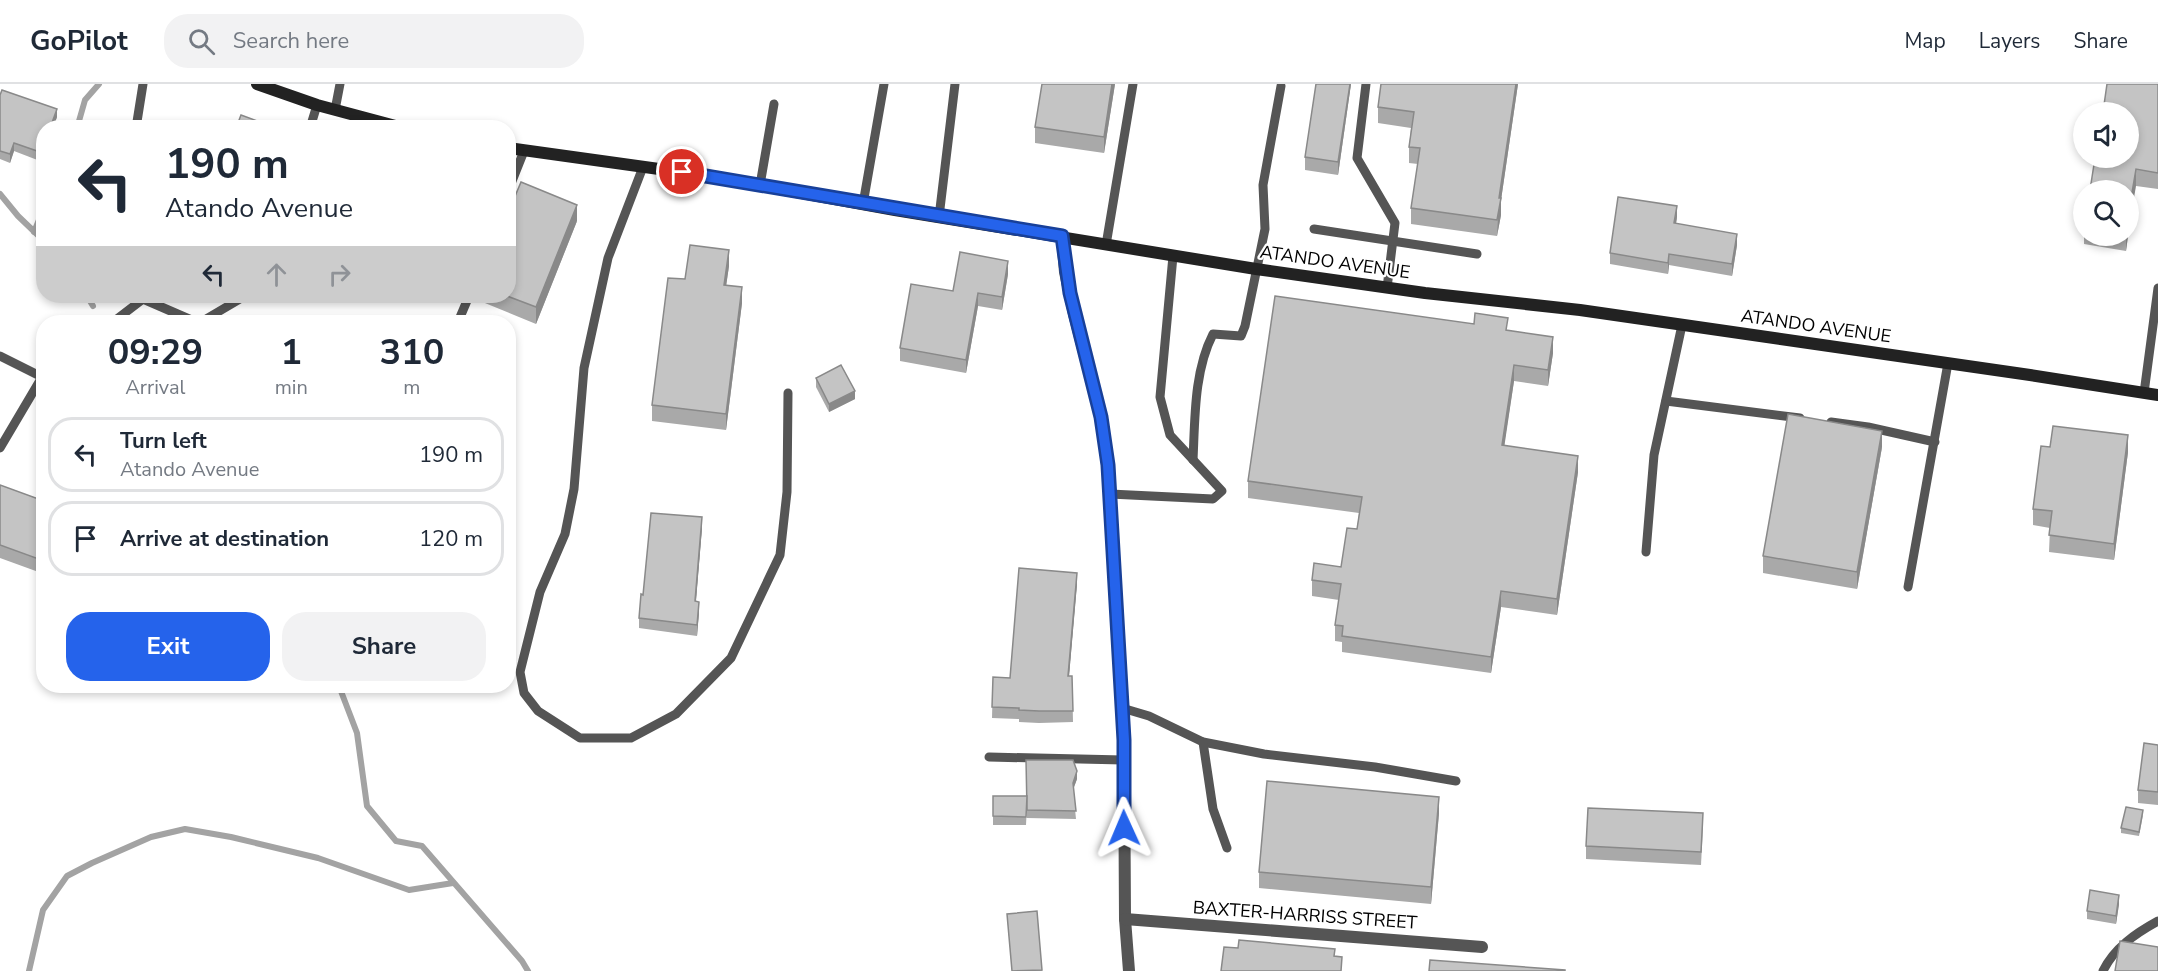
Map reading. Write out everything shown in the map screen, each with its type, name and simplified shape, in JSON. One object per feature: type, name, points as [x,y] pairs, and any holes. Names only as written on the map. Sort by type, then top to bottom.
[{"type":"main road","points":[[257,84],[317,105],[372,120]]},
{"type":"main road","name":"ATANDO AVENUE","points":[[516,149],[760,185],[1256,269],[1388,288],[1580,310],[2158,395]]},
{"type":"street","points":[[1062,236],[1065,272],[1101,417],[1108,465],[1122,708],[1125,919],[1129,971]]},
{"type":"street","name":"BAXTER-HARRISS STREET","points":[[1125,919],[1482,947]]},
{"type":"lane","points":[[137,120],[143,84]]},
{"type":"lane","points":[[334,110],[340,84]]},
{"type":"lane","points":[[863,204],[884,84]]},
{"type":"lane","points":[[939,217],[956,84]]},
{"type":"lane","points":[[1106,244],[1133,84]]},
{"type":"lane","points":[[1366,84],[1357,158],[1395,223],[1388,288]]},
{"type":"lane","points":[[1193,459],[1195,416],[1204,352],[1213,334],[1241,336],[1265,229],[1263,185],[1281,86]]},
{"type":"lane","points":[[760,185],[774,104]]},
{"type":"lane","points":[[312,120],[317,105]]},
{"type":"lane","points":[[516,170],[524,150]]},
{"type":"lane","points":[[643,167],[608,258],[584,368],[574,489],[565,534],[540,592],[520,672],[524,693],[538,711],[580,738],[631,738],[676,714],[731,658],[780,555],[788,492],[788,393]]},
{"type":"lane","points":[[1314,229],[1477,254]]},
{"type":"lane","points":[[1110,494],[1213,499],[1222,490],[1170,435],[1160,397],[1173,256]]},
{"type":"lane","points":[[2144,393],[2158,288]]},
{"type":"lane","points":[[121,315],[136,303]]},
{"type":"lane","points":[[156,303],[181,315]]},
{"type":"lane","points":[[213,315],[233,303]]},
{"type":"lane","points":[[1646,552],[1654,455],[1682,325]]},
{"type":"lane","points":[[0,356],[36,374]]},
{"type":"lane","points":[[1908,587],[1948,363]]},
{"type":"lane","points":[[0,448],[36,389]]},
{"type":"lane","points":[[1666,401],[1809,420]]},
{"type":"lane","points":[[1820,421],[1868,427],[1935,442]]},
{"type":"lane","points":[[1122,708],[1149,717],[1203,742],[1264,754],[1375,766],[1456,781]]},
{"type":"lane","points":[[1203,742],[1213,809],[1227,848]]},
{"type":"lane","points":[[989,757],[1123,760]]},
{"type":"lane","points":[[2103,971],[2120,947],[2158,921]]},
{"type":"building","points":[[1042,84],[1112,84],[1104,137],[1035,127]]},
{"type":"building","points":[[1316,84],[1350,84],[1338,162],[1305,157]]},
{"type":"building","points":[[1381,84],[1516,84],[1497,220],[1411,208],[1420,148],[1409,147],[1414,112],[1378,107]]},
{"type":"building","points":[[2107,84],[2158,84],[2158,173],[2136,169],[2134,180],[2092,180],[2093,168],[2139,168],[2139,102],[2104,102]]},
{"type":"building","points":[[2,90],[57,109],[53,120],[36,120],[36,151],[14,143],[10,154],[0,151],[0,95]]},
{"type":"building","points":[[241,115],[254,120],[239,120]]},
{"type":"building","points":[[521,182],[577,205],[536,307],[516,299],[516,194]]},
{"type":"building","points":[[1618,197],[1677,206],[1674,223],[1737,234],[1732,264],[1669,254],[1668,263],[1610,253]]},
{"type":"building","points":[[690,245],[729,250],[724,285],[742,287],[726,414],[652,405],[668,278],[685,279]]},
{"type":"building","points":[[960,252],[1008,261],[1002,297],[978,293],[966,360],[900,348],[911,284],[953,291]]},
{"type":"building","points":[[1275,296],[1474,324],[1475,313],[1508,318],[1506,330],[1553,337],[1548,370],[1514,365],[1502,445],[1578,456],[1557,599],[1501,591],[1491,657],[1342,636],[1343,626],[1335,625],[1341,584],[1312,580],[1314,563],[1341,567],[1347,528],[1357,529],[1362,497],[1248,481]]},
{"type":"building","points":[[841,365],[855,391],[829,404],[816,378]]},
{"type":"building","points":[[1788,414],[1882,431],[1857,572],[1763,556]]},
{"type":"building","points":[[2053,426],[2128,435],[2114,544],[2049,535],[2052,511],[2033,509],[2041,446],[2050,447]]},
{"type":"building","points":[[0,485],[36,498],[36,558],[0,545]]},
{"type":"building","points":[[651,513],[702,517],[695,601],[699,602],[697,625],[639,618]]},
{"type":"building","points":[[1019,568],[1077,573],[1068,676],[1072,676],[1073,711],[992,707],[993,677],[1010,678]]},
{"type":"building","points":[[2144,743],[2158,745],[2158,792],[2138,790]]},
{"type":"building","points":[[1026,760],[1073,760],[1077,771],[1073,783],[1076,811],[1027,810]]},
{"type":"building","points":[[1267,781],[1439,797],[1431,887],[1259,872]]},
{"type":"building","points":[[993,796],[1027,796],[1026,817],[993,816]]},
{"type":"building","points":[[2126,807],[2143,810],[2139,832],[2121,828]]},
{"type":"building","points":[[1588,808],[1703,813],[1701,852],[1586,846]]},
{"type":"building","points":[[2090,890],[2119,895],[2116,916],[2087,911]]},
{"type":"building","points":[[1037,911],[1042,970],[1012,971],[1007,914]]},
{"type":"building","points":[[1239,940],[1335,949],[1334,956],[1342,957],[1341,971],[1221,971],[1224,947],[1238,948]]},
{"type":"building","points":[[2120,941],[2158,947],[2158,971],[2115,971]]},
{"type":"building","points":[[1430,960],[1565,970],[1565,971],[1429,971]]},
{"type":"waterway","points":[[79,120],[85,100],[99,84]]},
{"type":"waterway","points":[[0,194],[36,233]]},
{"type":"waterway","points":[[34,232],[36,227]]},
{"type":"waterway","points":[[342,693],[357,733],[367,806],[396,841],[422,846],[522,961],[528,971]]},
{"type":"waterway","points":[[29,971],[43,910],[67,876],[151,837],[185,829],[231,837],[318,858],[409,890],[453,883]]},
{"type":"route","points":[[682,172],[895,210],[1062,236],[1065,272],[1101,417],[1108,465],[1124,740],[1124,828]]}]
